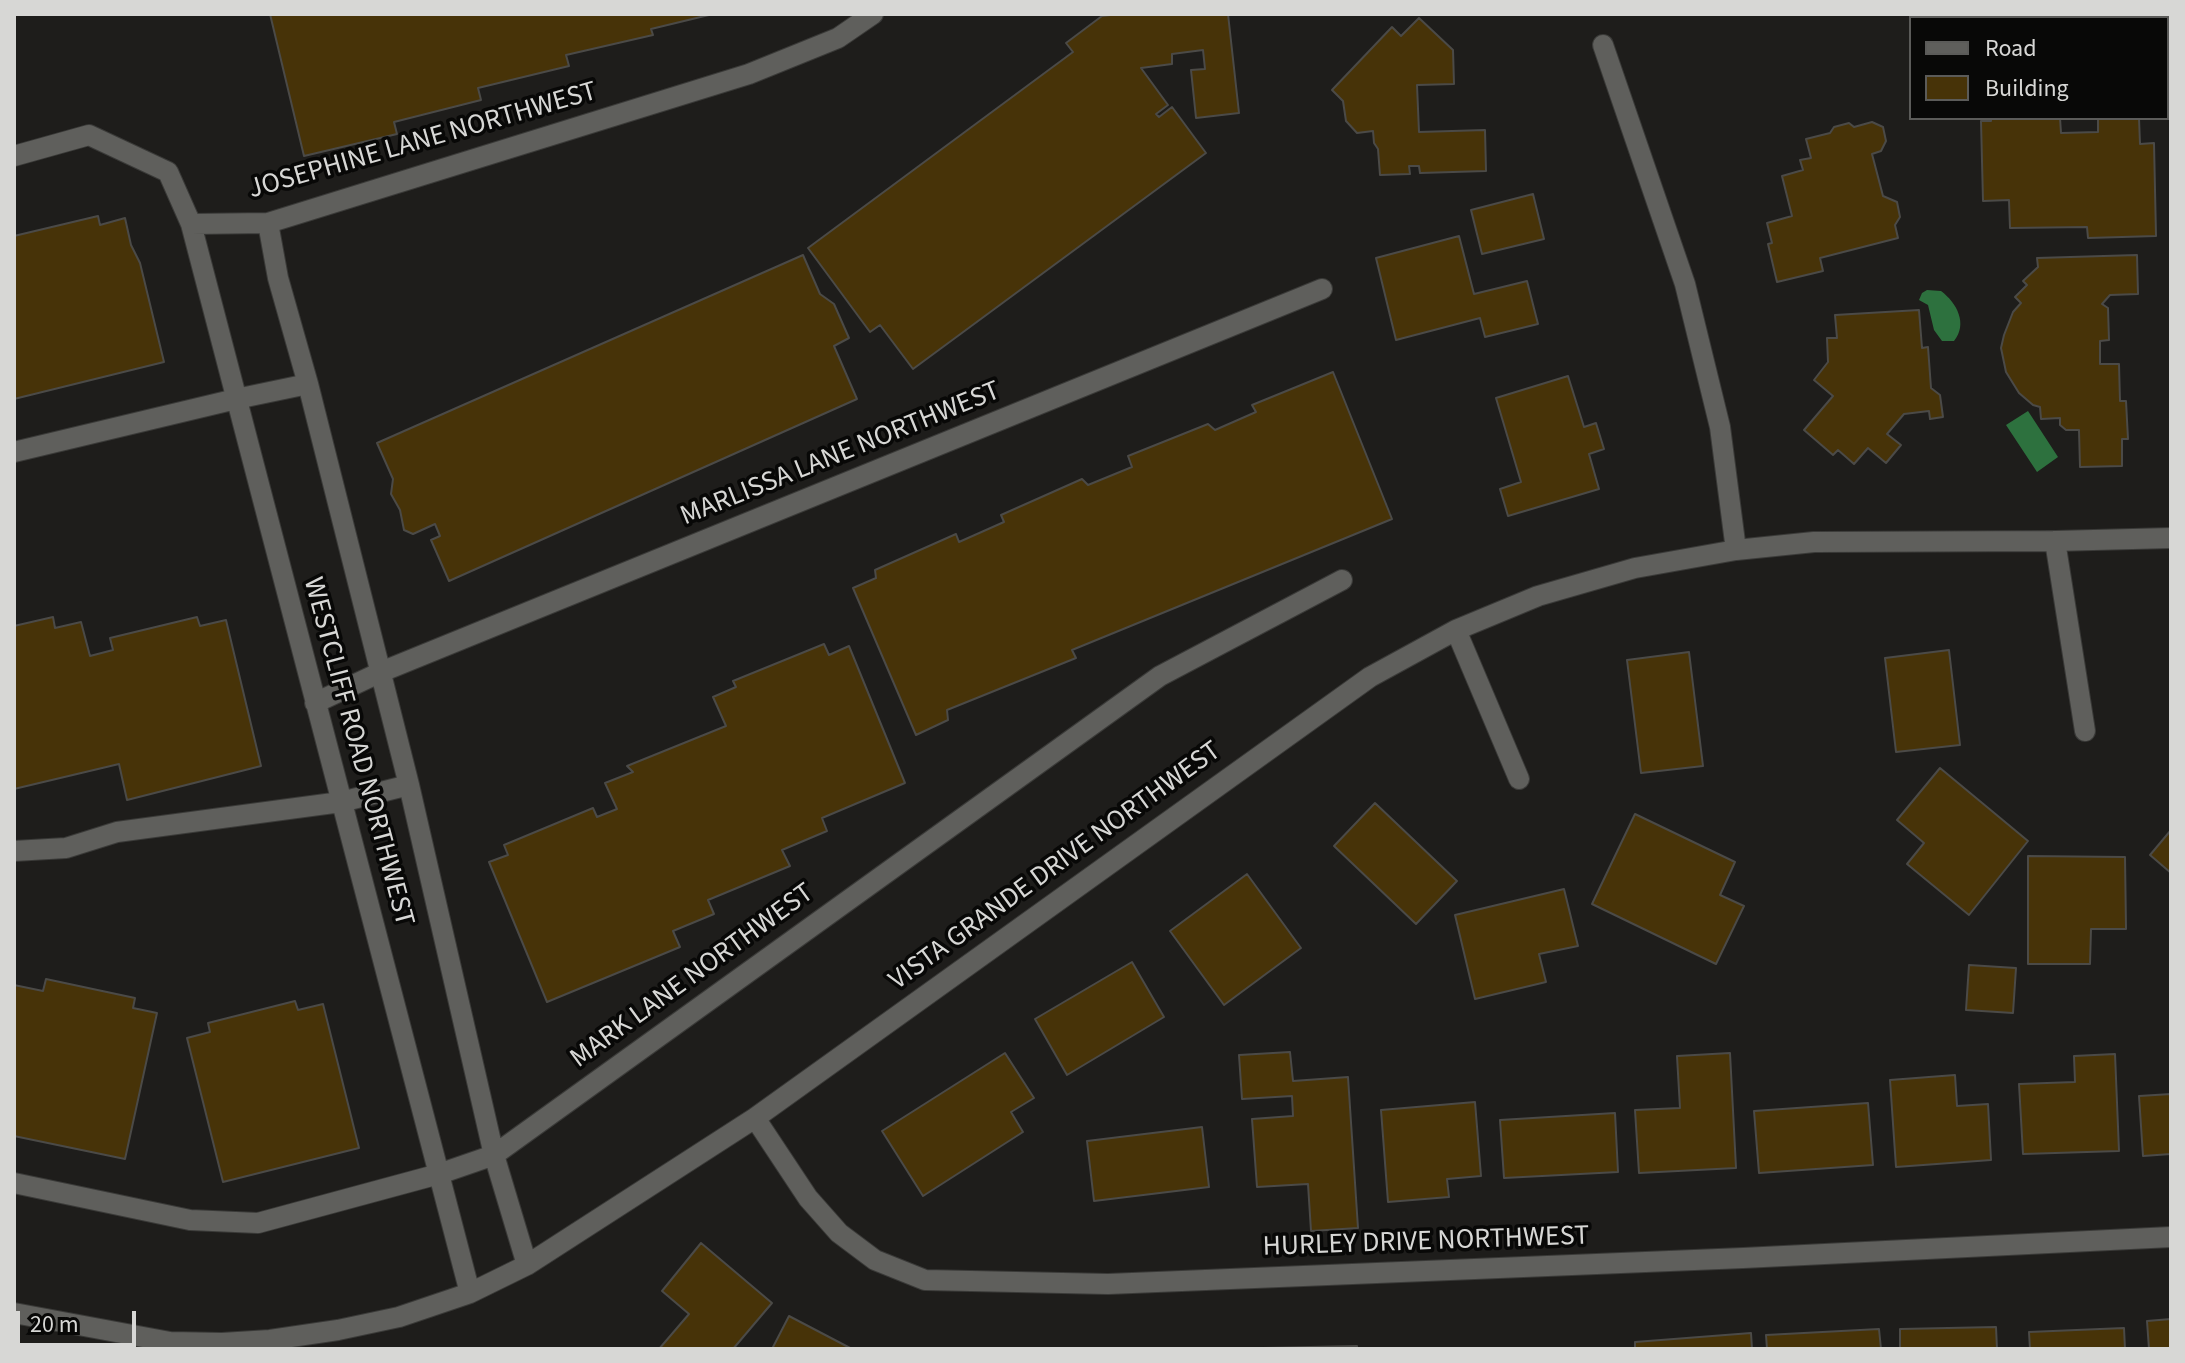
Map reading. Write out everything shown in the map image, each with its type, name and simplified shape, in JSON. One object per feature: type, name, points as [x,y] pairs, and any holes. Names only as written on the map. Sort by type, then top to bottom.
[{"type":"street","name":"JOSEPHINE LANE NORTHWEST","points":[[191,224],[268,223],[749,74],[838,38],[873,14]]},
{"type":"street","points":[[1603,45],[1685,284],[1720,427],[1736,550]]},
{"type":"street","points":[[14,156],[89,135],[168,172],[191,224]]},
{"type":"street","name":"WESTCLIFF ROAD NORTHWEST","points":[[268,223],[278,278],[308,384],[409,785],[494,1155],[527,1265]]},
{"type":"street","name":"WESTCLIFF ROAD NORTHWEST","points":[[191,224],[470,1293]]},
{"type":"street","name":"MARLISSA LANE NORTHWEST","points":[[315,703],[381,672],[1322,289]]},
{"type":"street","points":[[14,452],[308,384]]},
{"type":"street","name":"VISTA GRANDE DRIVE NORTHWEST","points":[[14,1313],[170,1342],[222,1343],[338,1330],[399,1317],[470,1293],[527,1265],[755,1118],[1370,677],[1456,630],[1538,596],[1635,568],[1736,550],[1814,542],[2171,538]]},
{"type":"street","points":[[2055,541],[2085,731]]},
{"type":"street","name":"MARK LANE NORTHWEST","points":[[14,1183],[190,1220],[258,1223],[439,1174],[494,1155],[1160,676],[1342,580]]},
{"type":"street","points":[[1456,630],[1519,779]]},
{"type":"street","points":[[14,851],[66,848],[117,832],[341,802],[409,785]]},
{"type":"street","name":"HURLEY DRIVE NORTHWEST","points":[[755,1118],[808,1198],[839,1233],[875,1260],[925,1280],[1108,1284],[2171,1237]]},
{"type":"shaded area","points":[[1927,290],[1941,291],[1956,308],[1960,328],[1954,341],[1942,341],[1934,330],[1928,305],[1919,300]]},
{"type":"shaded area","points":[[2028,411],[2058,457],[2037,472],[2006,425]]},
{"type":"building","points":[[270,14],[713,14],[651,29],[653,35],[566,55],[569,66],[478,88],[481,100],[394,122],[397,134],[304,156]]},
{"type":"building","points":[[1228,14],[1239,113],[1196,118],[1191,70],[1205,69],[1203,50],[1172,54],[1172,64],[1141,68],[1168,105],[1156,114],[1159,117],[1172,107],[1206,153],[913,369],[880,325],[870,332],[808,248],[1073,52],[1066,43],[1102,16]]},
{"type":"building","points":[[1419,18],[1453,50],[1454,84],[1417,85],[1419,132],[1485,130],[1486,171],[1420,173],[1419,166],[1409,166],[1410,174],[1380,175],[1373,131],[1357,133],[1346,121],[1343,101],[1332,90],[1392,27],[1401,36]]},
{"type":"building","points":[[2060,120],[2061,133],[2098,132],[2098,120],[2139,120],[2140,144],[2154,143],[2156,236],[2088,238],[2087,227],[2010,228],[2009,200],[1983,201],[1981,121]]},
{"type":"building","points":[[1872,122],[1883,127],[1886,141],[1881,151],[1872,154],[1883,196],[1897,202],[1900,217],[1895,225],[1898,238],[1820,258],[1823,271],[1777,282],[1768,244],[1772,243],[1767,223],[1792,216],[1782,176],[1803,170],[1800,160],[1811,158],[1806,139],[1830,133],[1834,127],[1849,123],[1854,127]]},
{"type":"building","points":[[1533,194],[1544,239],[1482,254],[1471,210]]},
{"type":"building","points":[[98,216],[100,225],[125,218],[131,245],[140,263],[164,362],[14,399],[14,236]]},
{"type":"building","points":[[1459,236],[1474,294],[1527,281],[1538,324],[1485,337],[1480,318],[1396,340],[1376,258]]},
{"type":"building","points":[[803,255],[820,294],[834,304],[849,338],[834,346],[857,399],[449,581],[431,540],[440,536],[435,524],[413,534],[404,530],[400,510],[391,494],[393,479],[377,443]]},
{"type":"building","points":[[2137,255],[2138,294],[2110,295],[2102,304],[2108,308],[2109,340],[2100,341],[2100,364],[2119,364],[2120,401],[2126,401],[2128,439],[2122,439],[2122,466],[2080,467],[2079,430],[2066,430],[2060,425],[2060,418],[2041,419],[2040,407],[2019,393],[2006,372],[2001,348],[2004,335],[2013,312],[2021,303],[2015,297],[2027,285],[2023,281],[2038,267],[2037,258]]},
{"type":"building","points":[[1919,310],[1922,348],[1928,347],[1931,388],[1940,395],[1943,417],[1930,419],[1929,411],[1904,414],[1887,434],[1901,445],[1886,463],[1868,448],[1854,464],[1838,450],[1833,455],[1804,430],[1833,396],[1814,380],[1828,362],[1827,338],[1837,338],[1835,315]]},
{"type":"building","points":[[1333,372],[1392,519],[1072,650],[1076,658],[947,710],[948,720],[916,735],[853,588],[876,578],[875,570],[956,534],[959,542],[1004,522],[1001,515],[1082,479],[1088,485],[1132,467],[1128,456],[1208,424],[1215,430],[1256,412],[1252,405]]},
{"type":"building","points":[[1568,376],[1584,427],[1596,423],[1604,449],[1589,454],[1599,489],[1508,516],[1500,489],[1521,482],[1496,398]]},
{"type":"building","points":[[53,617],[55,628],[81,622],[90,656],[113,650],[110,638],[197,617],[200,626],[226,620],[261,766],[127,800],[119,764],[14,789],[14,626]]},
{"type":"building","points":[[824,644],[829,655],[849,646],[905,783],[822,818],[827,831],[782,850],[790,866],[708,900],[714,914],[673,931],[680,947],[547,1002],[489,862],[508,855],[504,845],[593,808],[597,817],[617,809],[605,783],[633,772],[627,766],[726,726],[713,697],[736,687],[733,681]]},
{"type":"building","points":[[1949,650],[1960,745],[1896,752],[1885,658]]},
{"type":"building","points":[[1689,652],[1703,766],[1641,773],[1627,660]]},
{"type":"building","points":[[1940,768],[2028,841],[1969,915],[1907,864],[1924,843],[1897,820]]},
{"type":"building","points":[[1375,803],[1457,881],[1416,924],[1334,846]]},
{"type":"building","points":[[1635,814],[1735,862],[1720,895],[1744,906],[1716,964],[1592,904]]},
{"type":"building","points":[[2171,830],[2171,873],[2150,855]]},
{"type":"building","points":[[2028,856],[2125,857],[2126,929],[2091,929],[2090,964],[2028,964]]},
{"type":"building","points":[[1247,874],[1301,948],[1224,1005],[1170,931]]},
{"type":"building","points":[[1564,889],[1578,946],[1539,954],[1546,982],[1475,999],[1455,915]]},
{"type":"building","points":[[1132,962],[1164,1017],[1067,1075],[1035,1019]]},
{"type":"building","points":[[1969,965],[2016,968],[2013,1013],[1966,1010]]},
{"type":"building","points":[[46,979],[135,998],[133,1008],[157,1013],[125,1159],[14,1136],[14,985],[43,991]]},
{"type":"building","points":[[295,1001],[298,1010],[323,1004],[359,1148],[223,1182],[187,1038],[210,1032],[208,1023]]},
{"type":"building","points":[[1290,1052],[1293,1081],[1348,1077],[1358,1228],[1311,1231],[1308,1184],[1257,1187],[1252,1119],[1293,1116],[1292,1096],[1242,1099],[1239,1055]]},
{"type":"building","points":[[1005,1053],[1034,1098],[1011,1112],[1023,1132],[923,1196],[882,1131]]},
{"type":"building","points":[[1730,1053],[1736,1168],[1639,1173],[1635,1110],[1680,1108],[1677,1056]]},
{"type":"building","points":[[2115,1054],[2119,1151],[2023,1154],[2019,1084],[2075,1082],[2074,1056]]},
{"type":"building","points":[[1955,1075],[1957,1106],[1988,1104],[1991,1160],[1896,1167],[1890,1080]]},
{"type":"building","points":[[2171,1094],[2171,1154],[2143,1156],[2139,1096]]},
{"type":"building","points":[[1475,1102],[1481,1176],[1447,1179],[1449,1197],[1388,1202],[1381,1110]]},
{"type":"building","points":[[1868,1103],[1873,1165],[1759,1173],[1754,1111]]},
{"type":"building","points":[[1615,1113],[1618,1172],[1504,1178],[1500,1120]]},
{"type":"building","points":[[1202,1127],[1209,1187],[1094,1201],[1087,1141]]},
{"type":"building","points":[[701,1243],[772,1303],[733,1349],[659,1349],[689,1314],[662,1291]]},
{"type":"building","points":[[789,1316],[852,1349],[772,1349]]},
{"type":"building","points":[[2171,1319],[2171,1349],[2149,1349],[2147,1321]]},
{"type":"building","points":[[1996,1327],[1997,1349],[1900,1349],[1900,1329]]},
{"type":"building","points":[[2124,1328],[2125,1349],[2030,1349],[2029,1332]]},
{"type":"building","points":[[1879,1329],[1881,1349],[1767,1349],[1766,1335]]},
{"type":"building","points":[[1751,1333],[1752,1349],[1635,1349],[1635,1342]]},
{"type":"building","points":[[1357,1346],[1357,1349],[1263,1349],[1263,1348]]}]
